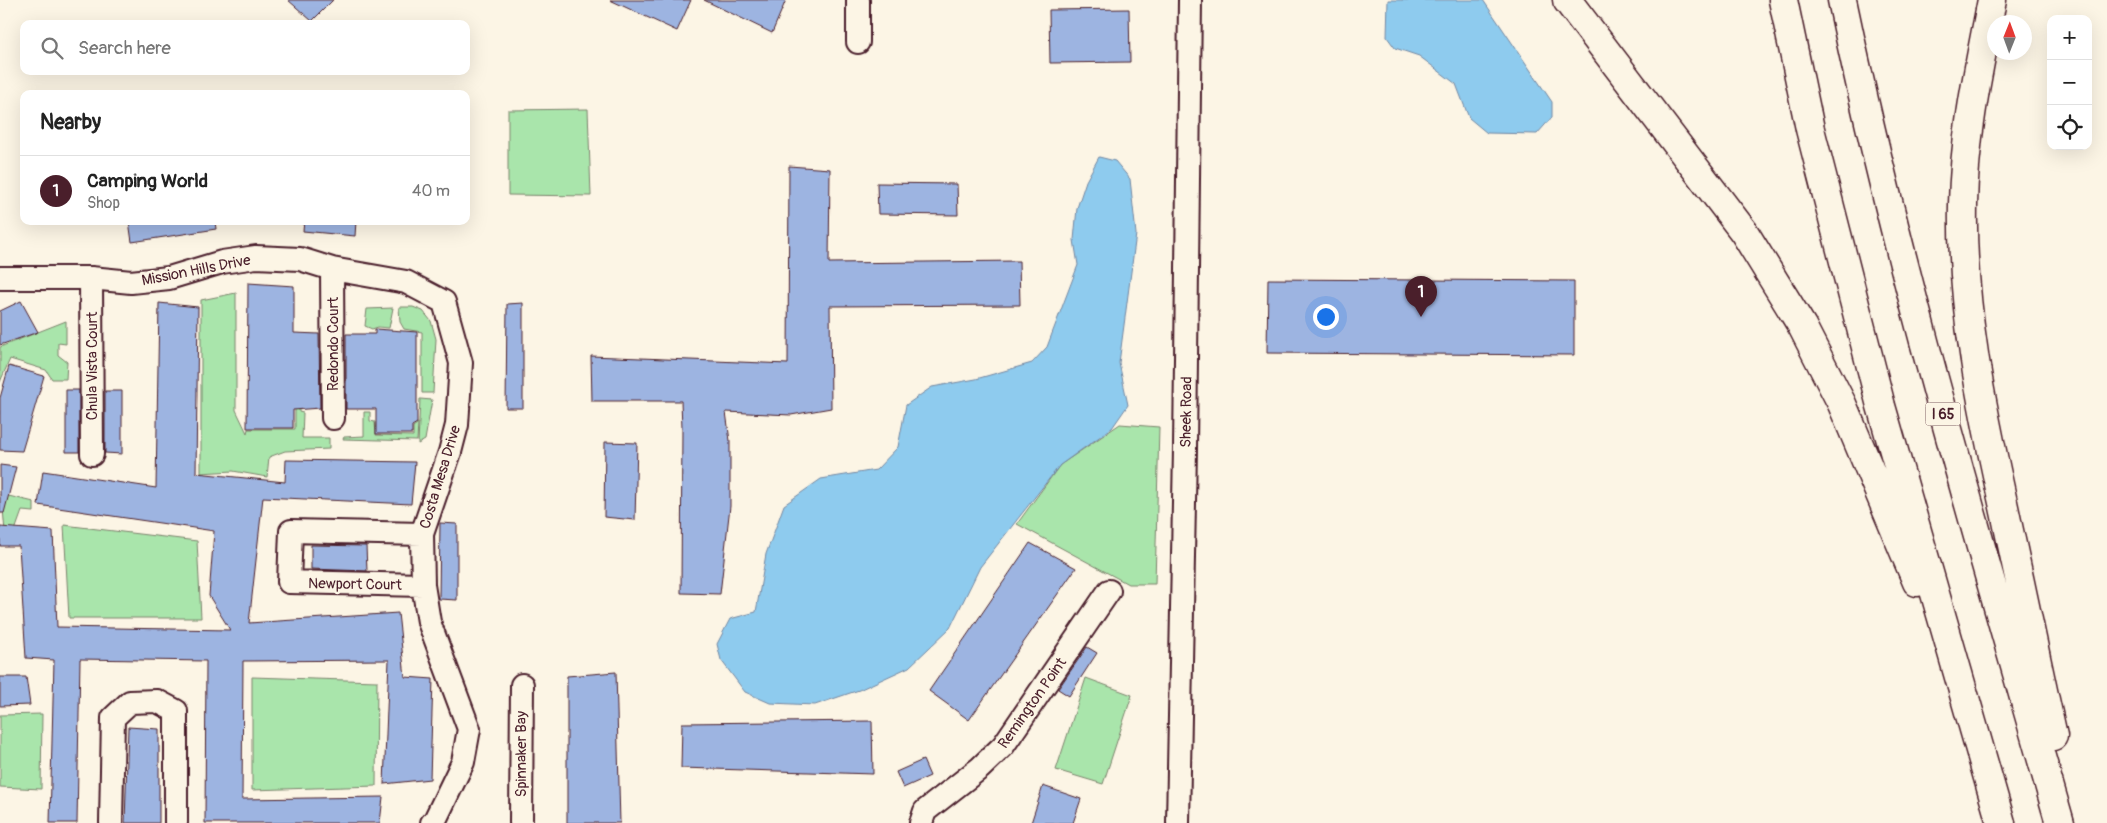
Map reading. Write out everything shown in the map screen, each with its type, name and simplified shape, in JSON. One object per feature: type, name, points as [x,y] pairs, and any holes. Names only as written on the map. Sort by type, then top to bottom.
[{"type":"highway","points":[[1567,0],[1744,232],[1802,326],[1842,404],[1961,684]]},
{"type":"highway","points":[[1783,0],[1810,130],[1876,387],[2001,823]]},
{"type":"highway","name":"I 65","points":[[1842,0],[1868,123],[1937,391],[2060,823]]},
{"type":"highway","points":[[1992,0],[1968,144],[1963,205],[1965,268],[1971,339],[1990,447],[2072,823]]},
{"type":"street","points":[[858,0],[858,42]]},
{"type":"street","name":"Sheek Road","points":[[1178,823],[1186,400],[1190,0]]},
{"type":"street","name":"Mission Hills Drive","points":[[0,278],[91,278],[131,282],[169,278],[222,262],[256,257],[300,259],[332,269],[406,282],[444,302]]},
{"type":"street","name":"Redondo Court","points":[[332,269],[333,418]]},
{"type":"street","name":"Chula Vista Court","points":[[91,278],[92,454]]},
{"type":"street","name":"Costa Mesa Drive","points":[[433,822],[463,762],[469,729],[429,622],[423,585],[422,534],[457,426],[461,364],[444,302]]},
{"type":"street","name":"Newport Court","points":[[422,534],[291,531],[289,582],[423,585]]},
{"type":"street","name":"Remington Point","points":[[921,823],[925,811],[980,768],[1003,746],[1109,591]]},
{"type":"street","name":"Spinnaker Bay","points":[[521,823],[522,685]]},
{"type":"street","points":[[111,823],[113,718],[130,702],[157,701],[176,711],[176,823]]},
{"type":"green space","points":[[588,109],[591,196],[508,195],[508,110]]},
{"type":"green space","points":[[236,293],[236,410],[247,433],[248,429],[295,429],[295,393],[299,394],[299,412],[303,413],[302,438],[329,438],[329,449],[285,451],[269,457],[267,477],[233,471],[201,473],[201,300]]},
{"type":"green space","points":[[399,307],[413,307],[423,311],[431,321],[436,339],[433,393],[422,393],[422,332],[404,329],[400,322]]},
{"type":"green space","points":[[393,308],[389,328],[378,327],[372,329],[365,326],[367,309]]},
{"type":"green space","points":[[66,321],[66,344],[58,343],[58,355],[67,362],[66,379],[52,379],[46,370],[10,359],[0,382],[0,347]]},
{"type":"green space","points":[[420,399],[432,400],[425,440],[418,444]]},
{"type":"green space","points":[[364,412],[370,412],[370,421],[375,422],[376,435],[413,436],[413,427],[418,423],[417,441],[343,439],[344,437],[364,436]]},
{"type":"green space","points":[[1120,424],[1159,427],[1155,584],[1128,584],[1017,524],[1060,465]]},
{"type":"green space","points":[[0,494],[34,502],[34,512],[22,511],[12,539],[6,543],[3,509]]},
{"type":"green space","points":[[64,525],[197,541],[201,618],[69,618]]},
{"type":"green space","points":[[252,677],[377,681],[376,786],[252,790]]},
{"type":"green space","points":[[1086,678],[1132,695],[1103,784],[1056,770]]},
{"type":"green space","points":[[42,714],[41,789],[0,787],[0,715]]},
{"type":"water","points":[[1388,0],[1483,0],[1552,102],[1552,117],[1537,134],[1487,133],[1469,118],[1456,84],[1419,56],[1395,48],[1387,37]]},
{"type":"water","points":[[1099,157],[1115,161],[1130,179],[1136,234],[1119,363],[1128,405],[1112,428],[1060,465],[980,567],[950,628],[909,667],[859,690],[815,705],[770,703],[745,692],[721,660],[717,644],[730,619],[756,612],[766,554],[784,505],[821,479],[876,470],[898,447],[906,405],[932,387],[976,379],[1032,363],[1047,347],[1078,265],[1074,240],[1077,208],[1086,181]]},
{"type":"building","points":[[288,0],[333,0],[311,20]]},
{"type":"building","points":[[610,0],[691,0],[677,31]]},
{"type":"building","points":[[704,0],[786,0],[772,33]]},
{"type":"building","points":[[1129,9],[1130,62],[1050,63],[1049,10]]},
{"type":"building","points":[[789,166],[830,169],[829,263],[1019,261],[1020,305],[830,306],[831,408],[791,415],[726,412],[730,441],[730,506],[720,594],[681,593],[681,401],[592,401],[591,356],[788,364]]},
{"type":"building","points":[[877,183],[957,184],[958,215],[878,214]]},
{"type":"building","points":[[130,225],[216,225],[216,229],[132,242]]},
{"type":"building","points":[[304,225],[356,225],[355,236],[303,231]]},
{"type":"building","points":[[1268,279],[1574,281],[1574,355],[1267,353]]},
{"type":"building","points":[[248,283],[294,286],[294,333],[319,334],[320,408],[293,410],[293,428],[247,428]]},
{"type":"building","points":[[21,301],[38,332],[0,345],[0,311]]},
{"type":"building","points":[[159,303],[198,307],[196,473],[285,482],[286,460],[415,462],[411,504],[263,497],[249,623],[398,613],[405,677],[433,679],[430,779],[384,784],[389,660],[243,661],[242,799],[383,797],[380,823],[205,823],[206,661],[80,659],[77,823],[50,823],[54,660],[26,658],[19,546],[0,546],[0,527],[53,531],[57,627],[230,630],[209,596],[214,531],[38,505],[43,471],[156,488]]},
{"type":"building","points":[[523,303],[523,408],[506,408],[507,304]]},
{"type":"building","points":[[375,329],[417,332],[417,423],[412,426],[412,434],[376,434],[376,409],[346,409],[346,334],[375,334]]},
{"type":"building","points":[[9,366],[44,376],[22,451],[0,450],[0,398]]},
{"type":"building","points":[[66,390],[79,390],[79,452],[66,452]]},
{"type":"building","points":[[105,391],[122,391],[122,454],[105,453]]},
{"type":"building","points":[[605,442],[637,443],[635,520],[604,517]]},
{"type":"building","points":[[0,465],[16,467],[4,513],[0,513]]},
{"type":"building","points":[[440,523],[457,524],[457,600],[439,599]]},
{"type":"building","points":[[1030,543],[1076,568],[969,720],[929,691]]},
{"type":"building","points":[[311,545],[366,546],[367,571],[311,569]]},
{"type":"building","points":[[1087,647],[1097,653],[1069,696],[1058,689]]},
{"type":"building","points":[[616,672],[620,823],[567,823],[567,676]]},
{"type":"building","points":[[0,677],[26,677],[30,705],[0,706]]},
{"type":"building","points":[[872,721],[873,774],[681,768],[682,723]]},
{"type":"building","points":[[128,727],[159,729],[159,823],[125,823]]},
{"type":"building","points":[[923,760],[930,776],[903,788],[896,772]]},
{"type":"building","points":[[1043,786],[1081,799],[1073,823],[1031,823]]},
{"type":"place","name":"Camping World","points":[[1421,317]]}]
